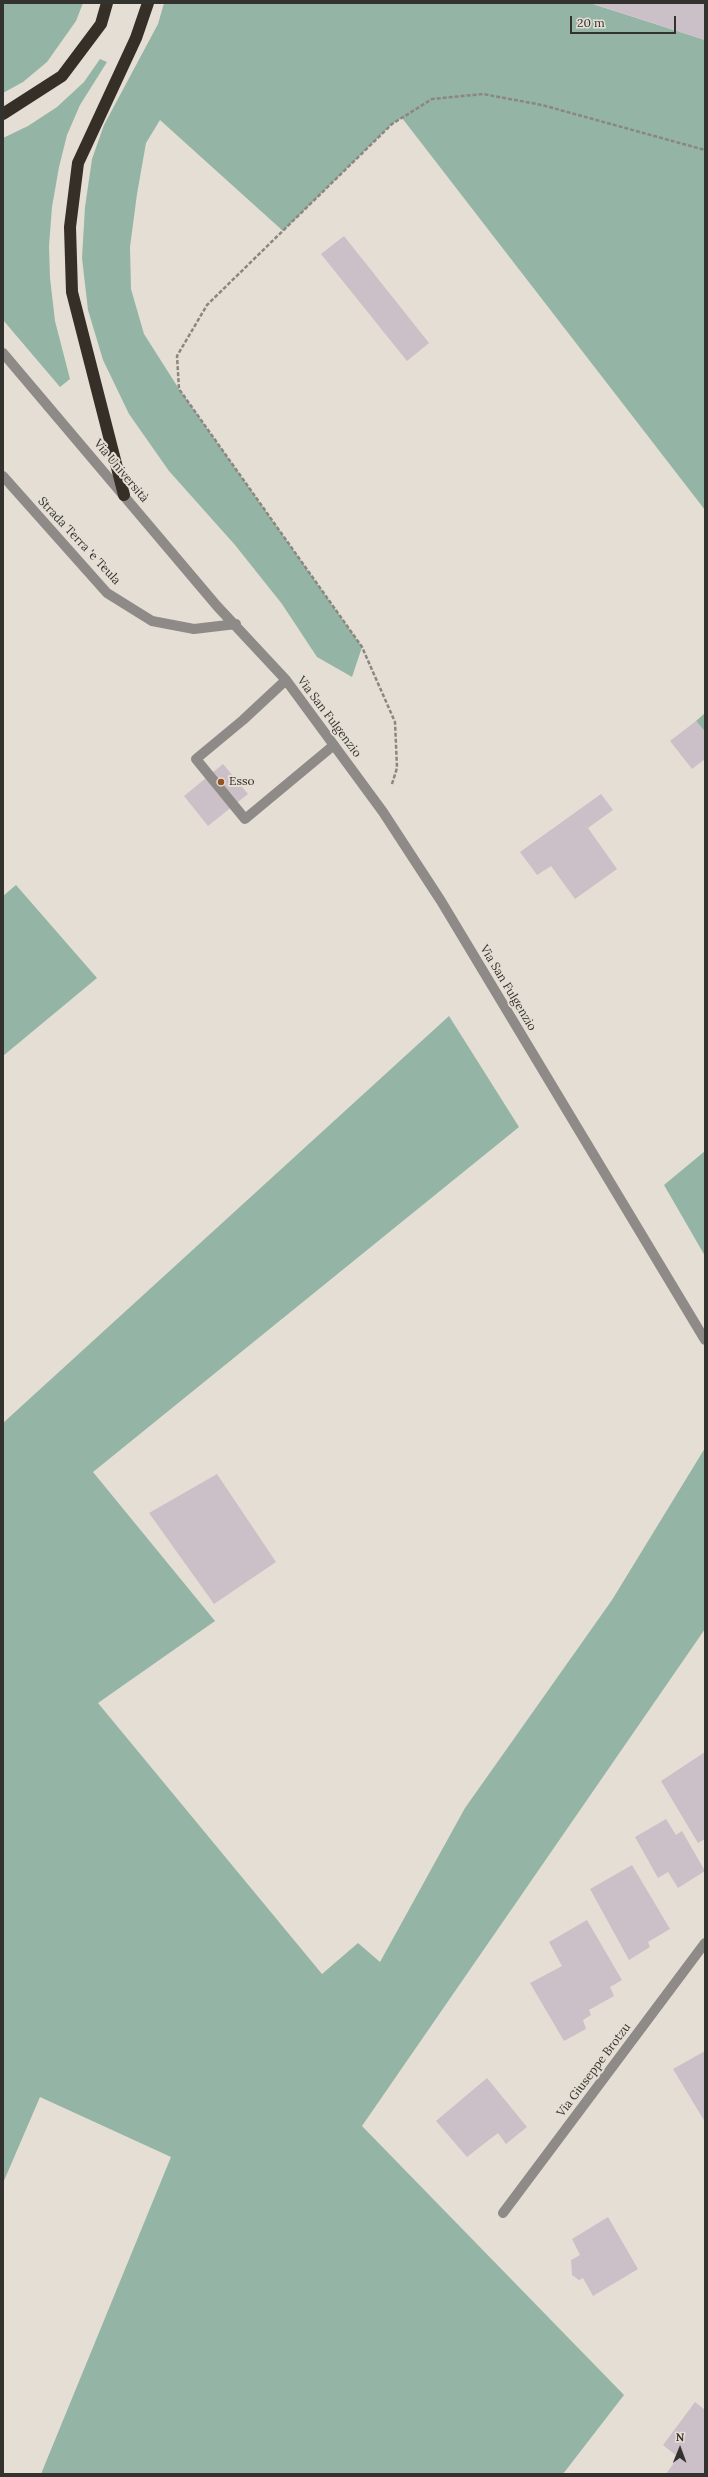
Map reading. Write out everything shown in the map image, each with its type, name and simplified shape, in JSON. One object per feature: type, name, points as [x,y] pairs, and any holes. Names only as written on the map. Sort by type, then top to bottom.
[{"type":"highway","points":[[3,114],[62,76],[101,24],[107,3]]},
{"type":"highway","points":[[124,495],[72,292],[70,227],[78,163],[136,38],[148,3]]},
{"type":"street","name":"Via Università","points":[[3,353],[217,606],[236,624]]},
{"type":"street","name":"Strada Terra 'e Teula","points":[[3,476],[107,593],[152,621],[194,629],[236,624]]},
{"type":"street","name":"Via San Fulgenzio","points":[[236,624],[286,680],[383,812],[440,901],[705,1340]]},
{"type":"street","points":[[286,680],[243,720],[196,758],[245,819],[334,745]]},
{"type":"street","name":"Via Giuseppe Brotzu","points":[[503,2213],[705,1943]]},
{"type":"path","points":[[383,812],[397,768],[394,722],[362,648],[179,389],[176,356],[207,305],[392,124],[432,99],[483,94],[535,103],[705,150]]},
{"type":"green space","points":[[3,3],[83,3],[76,21],[47,62],[23,82],[3,93]]},
{"type":"green space","points":[[164,3],[590,3],[705,40],[705,510],[402,118],[392,124],[283,231],[160,120],[146,143],[130,247],[131,289],[144,334],[179,389],[362,647],[352,677],[317,657],[282,604],[235,545],[169,471],[129,414],[103,360],[88,310],[82,258],[85,207],[92,159],[104,125],[158,24]]},
{"type":"green space","points":[[100,59],[107,62],[80,105],[67,135],[59,167],[52,207],[49,246],[50,278],[55,321],[70,379],[60,387],[3,320],[3,138],[28,126],[57,107],[84,82]]},
{"type":"green space","points":[[705,713],[705,732],[696,721]]},
{"type":"green space","points":[[16,885],[97,978],[3,1056],[3,896]]},
{"type":"green space","points":[[449,1016],[519,1127],[93,1472],[215,1621],[98,1703],[322,1974],[358,1943],[380,1962],[465,1808],[612,1600],[705,1448],[705,1629],[362,2126],[624,2395],[563,2474],[41,2474],[171,2157],[40,2097],[3,2183],[3,1423]]},
{"type":"green space","points":[[705,1151],[705,1256],[664,1185]]},
{"type":"building","points":[[591,3],[705,3],[705,40]]},
{"type":"building","points":[[344,236],[429,343],[407,361],[321,254]]},
{"type":"building","points":[[696,721],[705,732],[705,759],[692,769],[670,741]]},
{"type":"building","points":[[223,764],[248,794],[208,826],[184,796]]},
{"type":"building","points":[[601,794],[613,810],[588,828],[617,869],[575,899],[551,866],[537,875],[520,852]]},
{"type":"building","points":[[217,1474],[276,1562],[214,1604],[149,1513]]},
{"type":"building","points":[[705,1752],[705,1839],[698,1843],[661,1781]]},
{"type":"building","points":[[666,1819],[676,1835],[682,1831],[705,1871],[678,1888],[668,1872],[658,1878],[635,1837]]},
{"type":"building","points":[[632,1865],[670,1929],[648,1942],[650,1947],[629,1960],[590,1889]]},
{"type":"building","points":[[587,1920],[622,1980],[610,1987],[614,1996],[589,2010],[591,2015],[583,2020],[586,2029],[564,2041],[530,1983],[562,1966],[549,1942]]},
{"type":"building","points":[[705,2051],[705,2122],[673,2069]]},
{"type":"building","points":[[487,2078],[527,2127],[506,2144],[498,2133],[467,2157],[436,2121]]},
{"type":"building","points":[[608,2217],[638,2269],[593,2296],[583,2278],[579,2280],[572,2275],[571,2260],[580,2255],[572,2239]]},
{"type":"building","points":[[695,2402],[705,2410],[705,2474],[666,2474],[678,2457],[663,2445]]},
{"type":"place","name":"Esso","points":[[221,782]]}]
